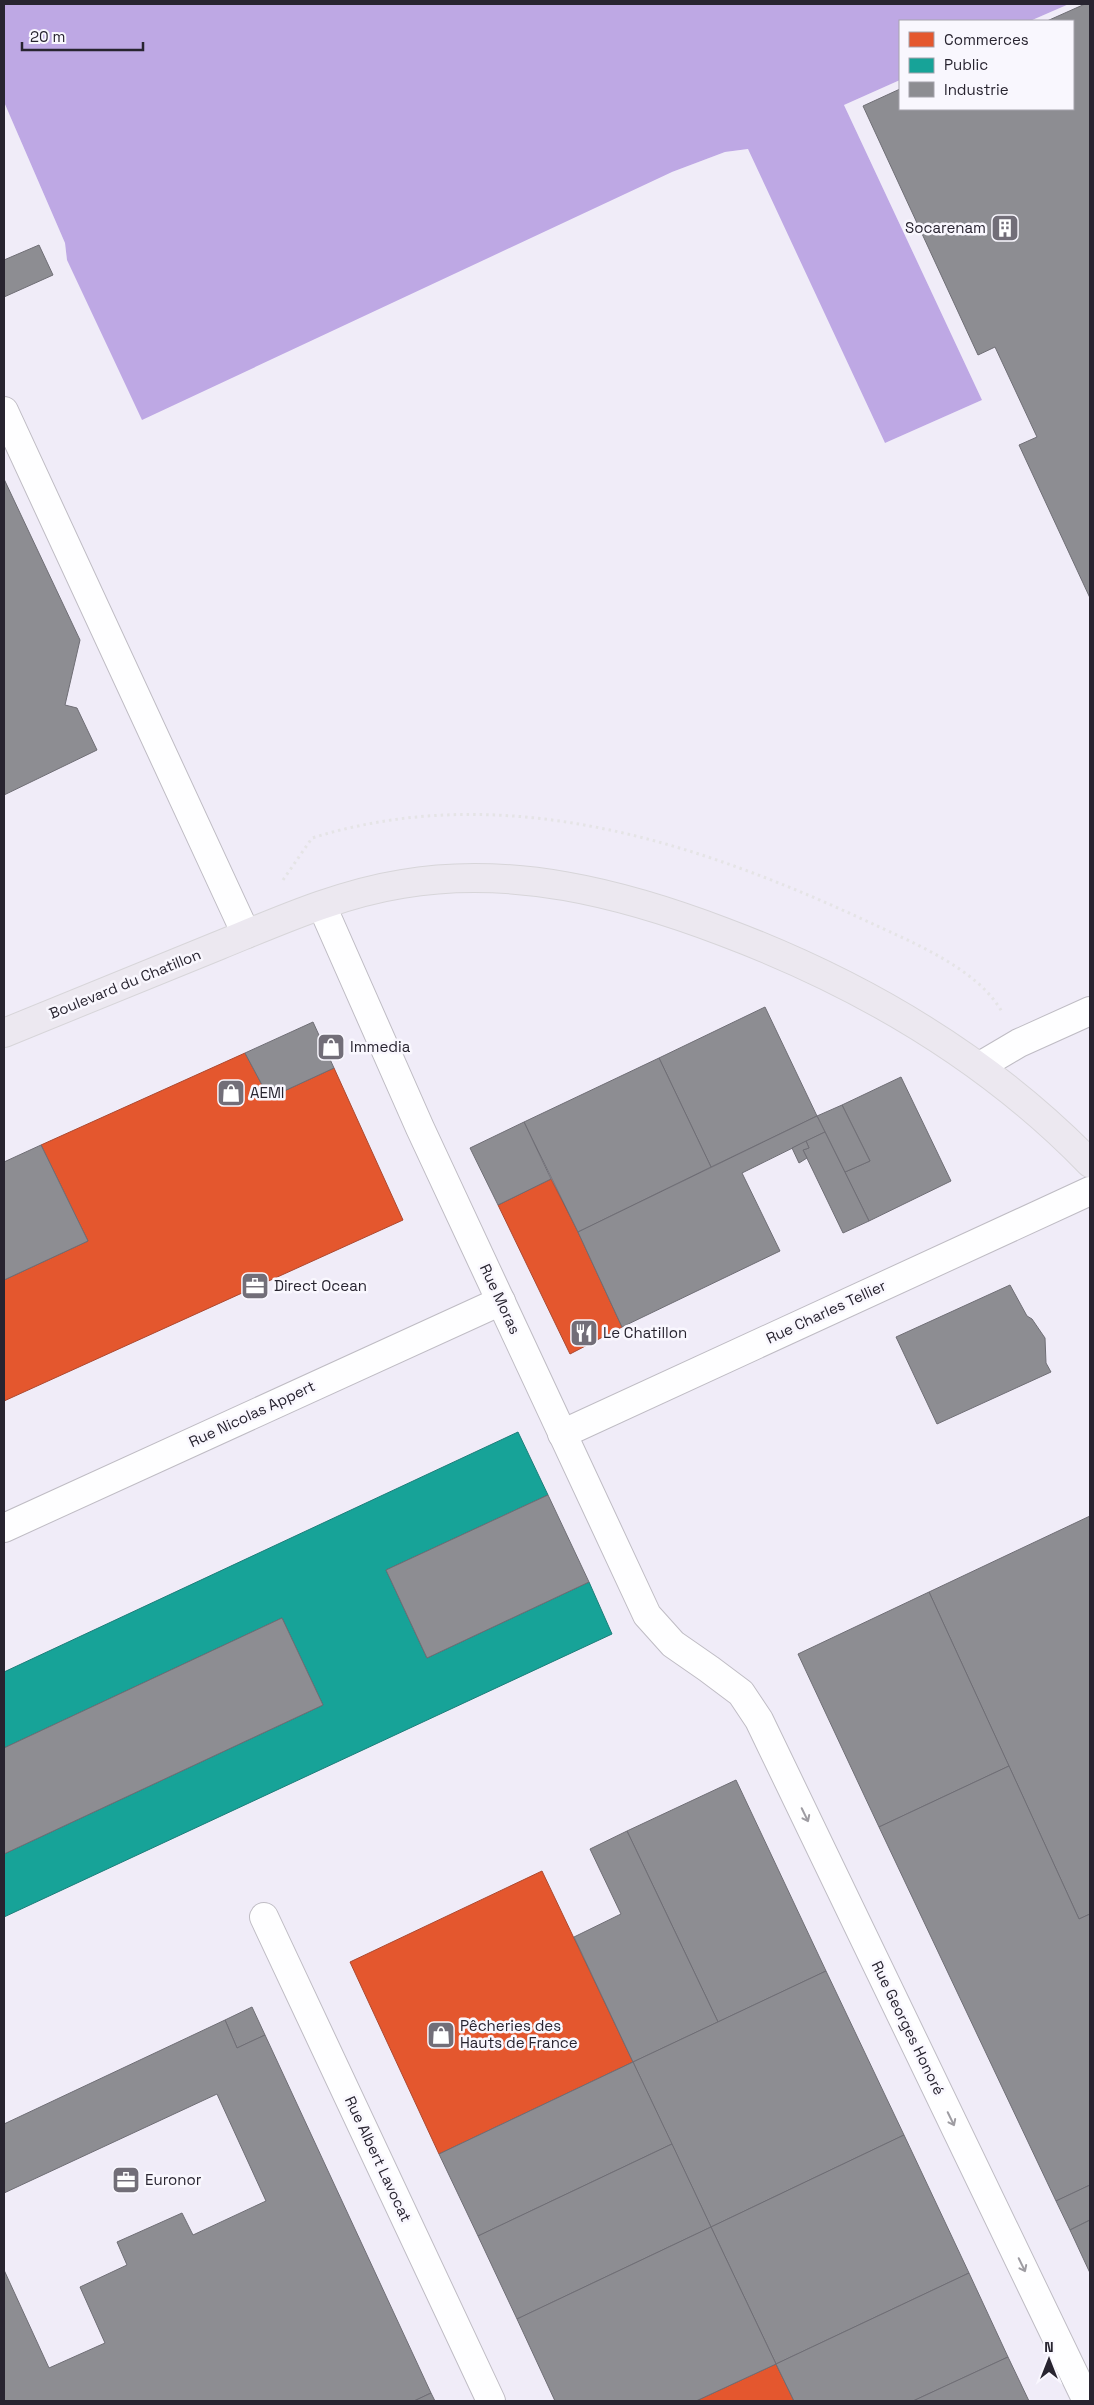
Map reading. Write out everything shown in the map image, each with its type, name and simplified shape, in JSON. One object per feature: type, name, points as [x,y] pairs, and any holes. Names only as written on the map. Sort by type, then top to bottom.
[{"type":"main road","name":"Boulevard du Chatillon","points":[[4,1033],[246,934],[360,893],[427,880],[500,879],[561,886],[604,893],[676,914],[792,960],[890,1008],[980,1066],[1016,1094],[1090,1163]]},
{"type":"lane","points":[[4,411],[246,934]]},
{"type":"lane","name":"Rue Moras","points":[[322,906],[420,1128],[647,1615],[673,1644],[709,1668]]},
{"type":"lane","points":[[980,1066],[1020,1044],[1090,1011]]},
{"type":"lane","name":"Rue Charles Tellier","points":[[562,1434],[1090,1191]]},
{"type":"lane","name":"Rue Nicolas Appert","points":[[4,1528],[501,1301]]},
{"type":"lane","name":"Rue Georges Honoré","points":[[709,1668],[740,1693],[752,1708],[1087,2401]]},
{"type":"lane","name":"Rue Albert Lavocat","points":[[264,1918],[491,2401]]},
{"type":"shaded area","points":[[4,4],[1069,4],[1032,20],[899,20],[899,80],[844,105],[982,400],[885,443],[748,149],[725,152],[672,172],[142,420],[67,260],[65,243],[4,102]]},
{"type":"shaded area","points":[[1069,4],[1090,4],[1090,2401],[4,2401],[4,102],[65,243],[67,260],[672,172],[725,152],[749,149],[885,443],[982,400],[844,105],[899,80],[899,110],[1074,110],[1074,20],[1032,20]]},
{"type":"building: Commerces","points":[[245,1053],[269,1098],[334,1068],[403,1220],[4,1401],[4,1280],[88,1241],[41,1145]]},
{"type":"building: Commerces","points":[[551,1179],[622,1327],[570,1354],[498,1205]]},
{"type":"building: Commerces","points":[[542,1871],[633,2062],[439,2154],[350,1962]]},
{"type":"building: Commerces","points":[[776,2364],[794,2401],[696,2401]]},
{"type":"building: Public","points":[[518,1432],[548,1495],[386,1570],[427,1658],[589,1582],[612,1634],[4,1917],[4,1854],[323,1705],[282,1618],[4,1748],[4,1672]]},
{"type":"building: Industrie","name":"Socarenam","points":[[1085,4],[1090,4],[1090,598],[1019,445],[1037,437],[995,347],[978,355],[863,106],[899,89],[899,110],[1074,110],[1074,20],[1049,20]]},
{"type":"building: Industrie","points":[[39,245],[53,275],[4,297],[4,260]]},
{"type":"building: Industrie","points":[[4,479],[80,640],[65,705],[77,708],[97,750],[4,795]]},
{"type":"building: Industrie","points":[[765,1007],[817,1116],[711,1167],[659,1058]]},
{"type":"building: Industrie","points":[[313,1022],[334,1068],[269,1098],[245,1053]]},
{"type":"building: Industrie","points":[[659,1058],[711,1167],[578,1232],[524,1122]]},
{"type":"building: Industrie","points":[[901,1077],[951,1181],[869,1221],[845,1172],[870,1161],[842,1105]]},
{"type":"building: Industrie","points":[[842,1105],[870,1161],[845,1172],[817,1116]]},
{"type":"building: Industrie","points":[[817,1116],[825,1132],[742,1173],[780,1251],[622,1327],[578,1232]]},
{"type":"building: Industrie","points":[[524,1122],[551,1179],[498,1205],[470,1148]]},
{"type":"building: Industrie","points":[[825,1132],[869,1221],[843,1233],[803,1150],[809,1148],[806,1141]]},
{"type":"building: Industrie","points":[[806,1141],[809,1148],[803,1150],[807,1158],[799,1163],[792,1148]]},
{"type":"building: Industrie","points":[[41,1145],[88,1241],[4,1280],[4,1162]]},
{"type":"building: Industrie","points":[[1010,1285],[1027,1316],[1032,1319],[1045,1338],[1046,1363],[1051,1372],[937,1424],[896,1337]]},
{"type":"building: Industrie","points":[[548,1495],[589,1582],[427,1658],[386,1570]]},
{"type":"building: Industrie","points":[[1090,1516],[1090,1914],[1079,1919],[929,1592]]},
{"type":"building: Industrie","points":[[929,1592],[1009,1766],[879,1827],[798,1654]]},
{"type":"building: Industrie","points":[[282,1618],[323,1705],[4,1854],[4,1748]]},
{"type":"building: Industrie","points":[[1009,1766],[1079,1919],[1090,1914],[1090,2185],[1056,2201],[879,1827]]},
{"type":"building: Industrie","points":[[736,1780],[826,1971],[718,2022],[627,1831]]},
{"type":"building: Industrie","points":[[627,1831],[718,2022],[633,2062],[574,1937],[621,1914],[590,1849]]},
{"type":"building: Industrie","points":[[826,1971],[904,2135],[711,2227],[633,2062]]},
{"type":"building: Industrie","points":[[252,2007],[265,2035],[237,2048],[225,2020]]},
{"type":"building: Industrie","points":[[225,2020],[237,2048],[265,2035],[431,2393],[414,2401],[4,2401],[4,2270],[49,2368],[105,2343],[80,2287],[127,2265],[117,2242],[182,2213],[193,2235],[266,2201],[217,2094],[4,2193],[4,2124]]},
{"type":"building: Industrie","points":[[633,2062],[672,2144],[478,2236],[439,2154]]},
{"type":"building: Industrie","points":[[904,2135],[969,2273],[776,2364],[711,2227]]},
{"type":"building: Industrie","points":[[672,2144],[711,2227],[517,2319],[478,2236]]},
{"type":"building: Industrie","points":[[1090,2185],[1090,2220],[1070,2230],[1056,2201]]},
{"type":"building: Industrie","points":[[1090,2220],[1090,2273],[1070,2230]]},
{"type":"building: Industrie","points":[[711,2227],[776,2364],[696,2401],[555,2401],[517,2319]]},
{"type":"building: Industrie","points":[[969,2273],[1008,2357],[913,2401],[794,2401],[776,2364]]},
{"type":"building: Industrie","points":[[1008,2357],[1029,2401],[913,2401]]},
{"type":"building: Industrie","points":[[431,2393],[435,2401],[414,2401]]},
{"type":"place","name":"Socarenam","points":[[1005,228]]},
{"type":"place","name":"Immedia","points":[[331,1047]]},
{"type":"place","name":"AEMI","points":[[231,1093]]},
{"type":"place","name":"Direct Ocean","points":[[255,1286]]},
{"type":"place","name":"Le Chatillon","points":[[584,1333]]},
{"type":"place","name":"Pêcheries des Hauts de France","points":[[441,2035]]},
{"type":"place","name":"Euronor","points":[[126,2180]]}]
